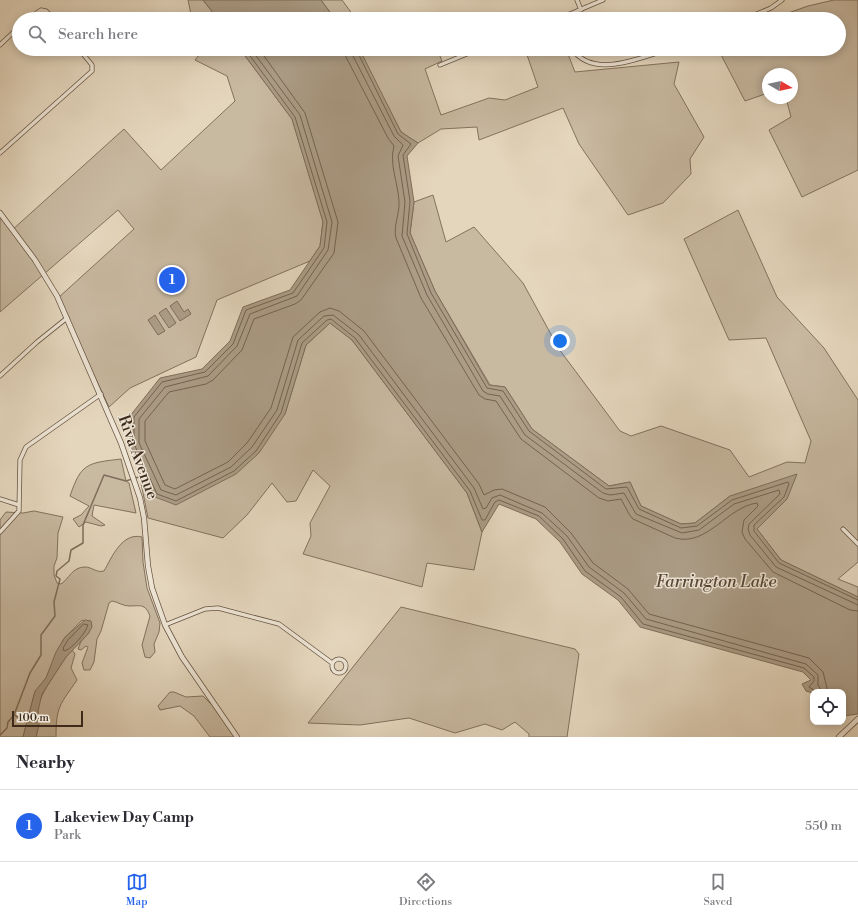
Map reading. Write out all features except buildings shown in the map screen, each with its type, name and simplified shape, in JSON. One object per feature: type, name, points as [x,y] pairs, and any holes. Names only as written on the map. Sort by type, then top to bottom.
[{"type":"street","points":[[577,0],[581,10]]},
{"type":"street","points":[[576,12],[603,0]]},
{"type":"street","points":[[762,12],[771,8],[782,0]]},
{"type":"street","points":[[36,12],[38,10],[44,10],[47,12]]},
{"type":"street","points":[[0,45],[12,34]]},
{"type":"street","points":[[0,153],[92,72],[92,65],[85,56]]},
{"type":"street","points":[[440,65],[462,56]]},
{"type":"street","points":[[578,56],[589,62],[607,65],[645,56]]},
{"type":"street","name":"Riva Avenue","points":[[0,213],[35,260],[57,296],[100,394],[133,475],[143,511],[151,581],[165,625],[182,657],[237,737]]},
{"type":"street","points":[[0,376],[66,318]]},
{"type":"street","points":[[0,532],[19,511],[20,460],[26,447],[100,394]]},
{"type":"street","points":[[0,499],[19,506]]},
{"type":"street","points":[[843,529],[858,544]]},
{"type":"street","points":[[165,625],[205,608],[218,608],[279,624],[332,663]]},
{"type":"street","points":[[337,659],[343,660],[346,664],[345,670],[341,674],[336,673],[332,669],[332,663],[337,659]]},
{"type":"street","points":[[839,737],[858,719]]},
{"type":"shaded area","points":[[188,0],[203,0],[212,12],[191,12]]},
{"type":"shaded area","points":[[321,0],[342,0],[351,12],[330,12]]},
{"type":"shaded area","points":[[834,0],[858,0],[858,170],[802,197],[769,130],[791,117],[788,104],[798,104],[798,68],[762,68],[762,95],[745,101],[722,56],[846,56],[846,12],[791,12]]},
{"type":"shaded area","points":[[198,56],[245,56],[292,119],[323,221],[320,246],[310,261],[217,300],[196,357],[130,388],[109,407],[58,298],[134,229],[118,210],[0,312],[0,216],[11,231],[124,129],[161,170],[235,101],[227,76],[195,60]]},
{"type":"shaded area","points":[[362,56],[440,56],[442,61],[425,69],[441,115],[489,98],[505,100],[538,87],[527,56],[569,56],[575,72],[679,62],[674,84],[704,137],[690,159],[691,174],[663,203],[628,215],[579,144],[563,108],[479,140],[477,127],[441,129],[418,143],[401,132]]},
{"type":"shaded area","points":[[433,195],[446,242],[474,227],[523,283],[559,349],[620,431],[631,436],[661,426],[730,450],[749,477],[787,462],[805,463],[811,441],[766,338],[729,340],[684,239],[738,210],[777,297],[824,348],[858,400],[858,562],[838,579],[858,587],[858,597],[781,560],[757,529],[787,499],[730,496],[695,523],[681,524],[641,506],[630,482],[609,486],[532,429],[505,387],[490,385],[435,291],[410,233],[414,202]]},
{"type":"shaded area","points":[[330,323],[352,340],[467,493],[482,532],[474,570],[427,563],[422,587],[303,554],[311,536],[310,523],[330,486],[313,470],[296,501],[287,502],[272,483],[247,515],[223,538],[148,518],[141,483],[146,481],[155,497],[285,414],[306,345]]},
{"type":"shaded area","points":[[121,459],[126,481],[129,483],[136,513],[94,505],[92,516],[105,525],[101,526],[86,522],[79,527],[73,519],[81,515],[89,506],[70,496],[78,477],[86,467],[92,464]]},
{"type":"shaded area","points":[[34,511],[63,517],[58,533],[57,558],[54,566],[54,575],[57,583],[61,584],[77,569],[87,567],[104,571],[114,553],[123,542],[135,536],[142,537],[143,562],[147,588],[160,623],[159,632],[154,644],[155,652],[150,658],[145,657],[142,645],[150,616],[148,612],[142,606],[127,606],[112,601],[109,603],[101,631],[97,639],[94,662],[90,670],[84,670],[82,663],[88,647],[86,646],[81,650],[78,649],[81,641],[88,634],[83,620],[81,621],[63,640],[46,678],[34,695],[23,737],[0,737],[0,520],[6,512],[23,513]]},
{"type":"shaded area","points":[[401,607],[575,649],[579,654],[567,737],[529,737],[529,734],[515,722],[502,730],[485,724],[455,733],[409,718],[360,725],[308,723]]},
{"type":"shaded area","points":[[72,650],[75,654],[71,668],[77,680],[60,706],[57,719],[56,737],[36,737],[38,707],[41,698],[54,675]]},
{"type":"shaded area","points":[[170,692],[186,697],[203,696],[212,705],[235,737],[210,737],[194,716],[180,706],[160,710],[158,706]]},
{"type":"water","points":[[203,0],[321,0],[330,12],[212,12]]},
{"type":"water","name":"Farrington Lake","points":[[245,56],[363,56],[401,132],[418,143],[407,156],[414,202],[410,233],[435,291],[489,385],[505,387],[532,429],[609,486],[630,482],[641,506],[681,524],[695,523],[730,496],[797,474],[787,499],[757,529],[781,560],[858,597],[858,714],[846,716],[846,689],[810,689],[810,692],[806,691],[802,684],[811,680],[803,672],[640,627],[618,600],[582,574],[560,542],[536,519],[499,504],[482,532],[467,493],[352,340],[330,323],[306,345],[285,414],[259,453],[236,474],[176,505],[155,497],[130,445],[130,416],[160,378],[202,369],[230,341],[243,307],[290,290],[320,246],[323,222],[292,119]]},
{"type":"water","points":[[177,301],[184,312],[188,309],[191,314],[180,321],[170,306]]},
{"type":"water","points":[[166,308],[176,323],[169,328],[159,313]]},
{"type":"water","points":[[155,315],[165,331],[158,335],[148,320]]},
{"type":"water","points":[[85,620],[91,621],[92,627],[88,634],[66,657],[42,694],[38,711],[39,725],[36,737],[23,737],[35,691],[46,678],[56,652],[65,637]]},
{"type":"waterway","points":[[0,735],[7,728],[8,722],[14,715],[30,673],[41,655],[41,635],[55,616],[54,602],[60,579],[56,576],[57,571],[69,561],[71,550],[83,543],[83,525],[104,475],[126,481],[132,479]]},
{"type":"waterway","points":[[135,478],[144,476]]},
{"type":"waterway","points":[[14,715],[27,721]]},
{"type":"place","name":"Lakeview Day Camp","points":[[172,280]]}]
